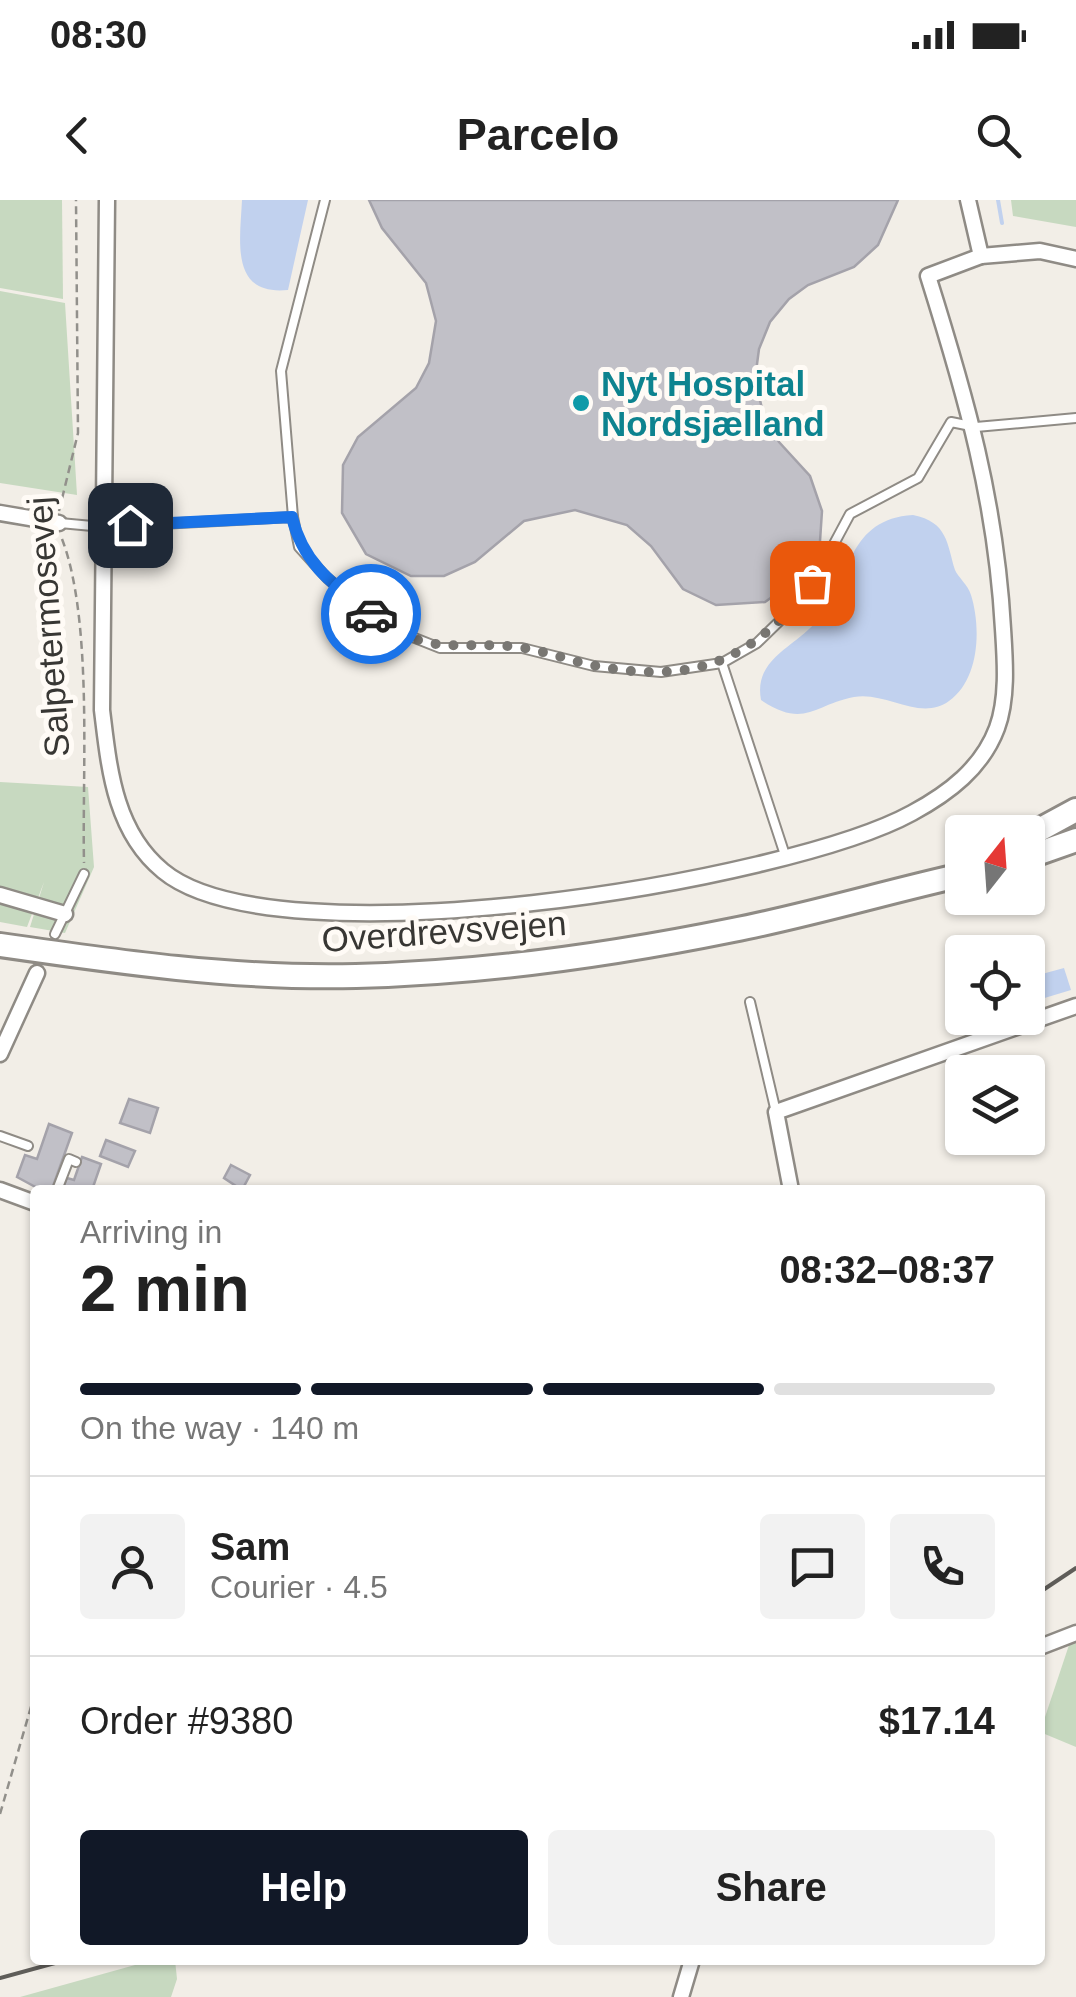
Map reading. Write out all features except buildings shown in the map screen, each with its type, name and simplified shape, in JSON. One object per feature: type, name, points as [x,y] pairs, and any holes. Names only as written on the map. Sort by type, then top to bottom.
[{"type":"main road","points":[[1045,827],[1076,810]]},
{"type":"main road","points":[[1045,851],[1076,840]]},
{"type":"main road","name":"Overdrevsvejen","points":[[888,891],[945,869]]},
{"type":"main road","name":"Overdrevsvejen","points":[[0,945],[185,969],[357,976],[596,954],[736,930],[945,878]]},
{"type":"street","points":[[107,200],[102,710],[112,785],[136,841],[163,871],[208,898],[264,910],[415,913],[616,894],[786,858],[909,815],[944,794],[980,764],[998,725],[1006,669],[1000,560],[976,427],[928,276],[982,256],[1040,252],[1076,259]]},
{"type":"street","points":[[968,200],[982,256]]},
{"type":"street","points":[[0,514],[60,523]]},
{"type":"street","points":[[0,895],[65,914]]},
{"type":"street","points":[[0,1054],[37,973]]},
{"type":"street","points":[[790,1185],[776,1112],[1076,1006]]},
{"type":"street","points":[[0,1190],[30,1202]]},
{"type":"street","points":[[1045,1646],[1076,1633]]},
{"type":"street","points":[[681,1997],[691,1965]]},
{"type":"lane","points":[[325,200],[281,371],[292,517],[299,547],[327,578],[387,627],[440,648],[522,648],[594,666],[661,672],[722,663],[757,643],[793,608],[812,583],[850,514],[918,478],[951,422],[976,427],[1076,418]]},
{"type":"lane","points":[[60,523],[102,528],[292,517]]},
{"type":"lane","points":[[722,663],[786,858]]},
{"type":"lane","points":[[55,934],[84,874]]},
{"type":"lane","points":[[750,1002],[776,1112]]},
{"type":"lane","points":[[0,1136],[28,1146]]},
{"type":"lane","points":[[59,1185],[69,1159],[76,1162]]},
{"type":"path","name":"Salpetermosevej","points":[[76,200],[78,433],[63,483],[60,523],[79,612],[84,874]]},
{"type":"path","points":[[0,1814],[30,1710]]},
{"type":"green space","points":[[0,200],[62,200],[63,299],[0,288]]},
{"type":"green space","points":[[1011,200],[1076,200],[1076,227],[1013,216]]},
{"type":"green space","points":[[0,291],[65,303],[77,495],[0,483]]},
{"type":"green space","points":[[0,782],[88,787],[94,867],[65,933],[30,927],[44,882],[27,927],[0,922]]},
{"type":"green space","points":[[1072,1636],[1076,1637],[1076,1747],[1045,1734],[1045,1717]]},
{"type":"green space","points":[[135,1965],[176,1965],[177,1979],[171,1997],[20,1997]]},
{"type":"water","points":[[242,200],[308,200],[288,290],[269,290],[247,275],[240,249]]},
{"type":"water","points":[[913,515],[940,529],[955,570],[971,595],[977,637],[972,666],[959,691],[938,707],[915,707],[866,696],[799,714],[776,709],[761,700],[760,685],[770,663],[820,617],[863,538],[892,519]]},
{"type":"water","points":[[1064,968],[1071,990],[1045,998],[1045,973]]},
{"type":"waterway","points":[[998,200],[1002,223]]},
{"type":"railway","points":[[1045,1589],[1076,1568]]},
{"type":"railway","points":[[0,1978],[48,1965]]},
{"type":"way so far","points":[[371,614],[387,627],[440,648],[522,648],[594,666],[661,672],[722,663],[757,643],[812,583]]},
{"type":"place","name":"Nyt Hospital Nordsjælland","points":[[581,403]]},
{"type":"route","points":[[130,525],[292,517],[299,547],[327,578],[371,614]]}]
